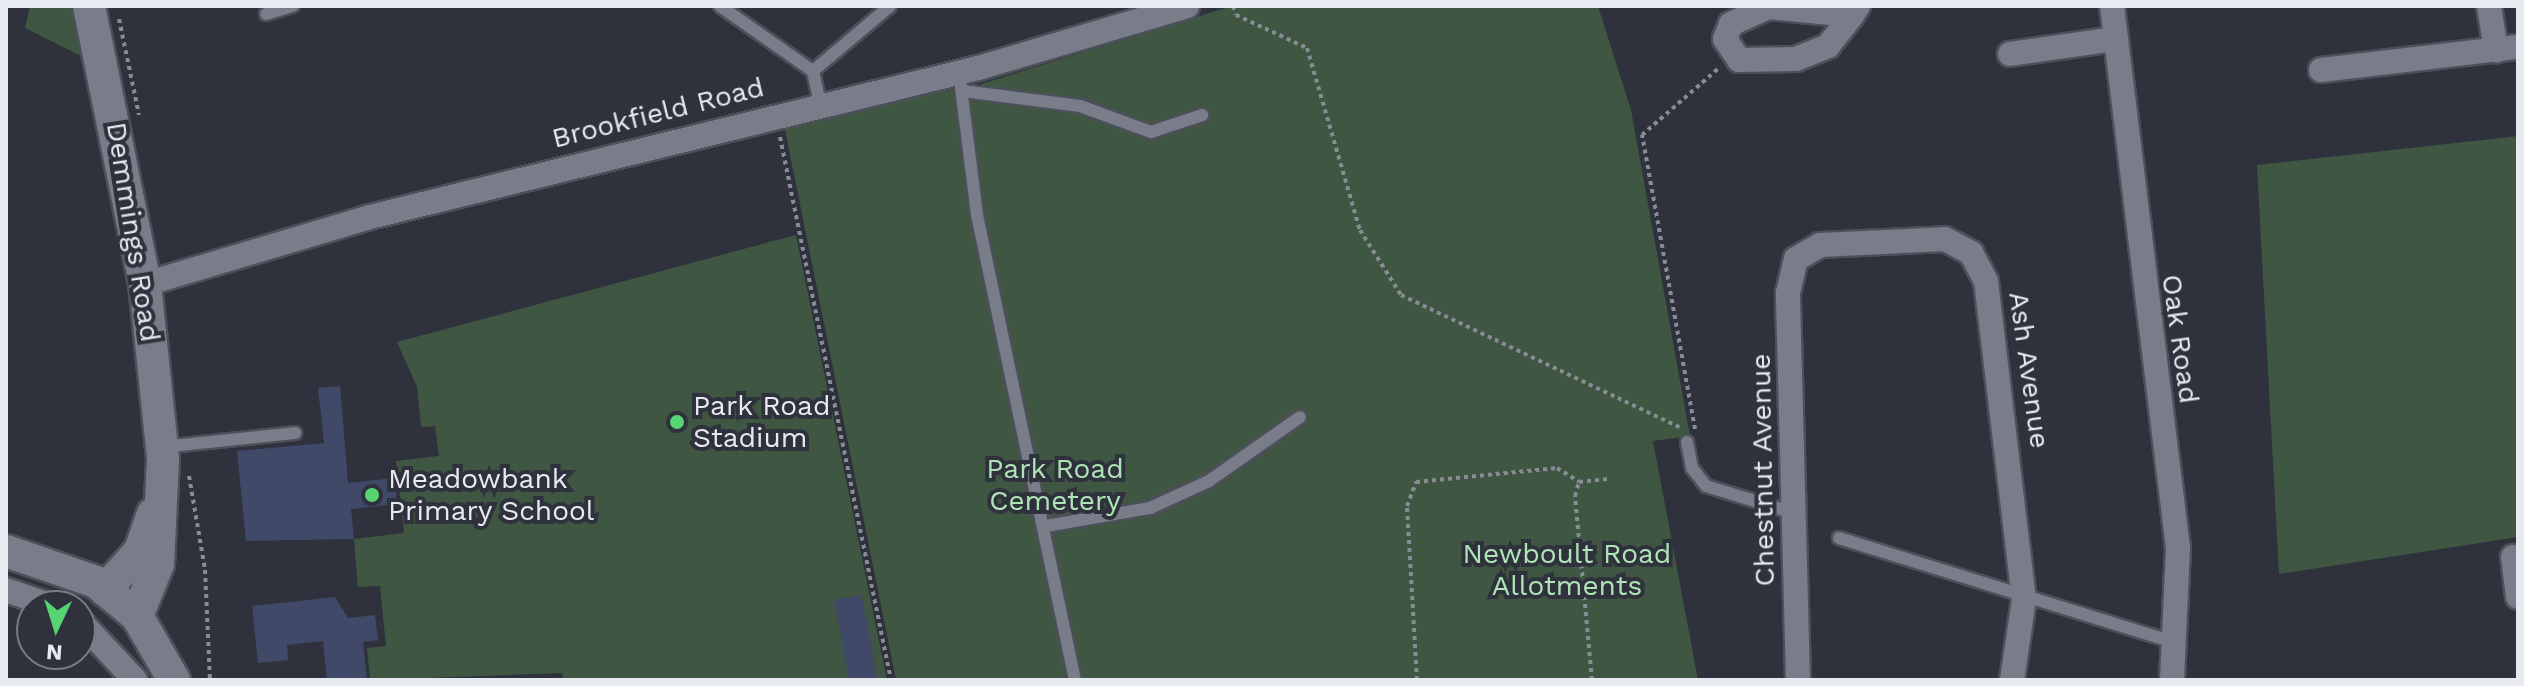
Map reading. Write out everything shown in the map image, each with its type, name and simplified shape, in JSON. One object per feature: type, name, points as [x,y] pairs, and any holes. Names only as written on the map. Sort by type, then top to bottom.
[{"type":"street","name":"Brookfield Road","points":[[145,284],[370,217],[820,104],[961,82],[1187,6]]},
{"type":"street","points":[[1801,6],[1855,11],[1828,46],[1796,59],[1733,56],[1725,39],[1748,13],[1801,6]]},
{"type":"street","name":"Oak Road","points":[[2112,6],[2178,548],[2177,643],[2172,680]]},
{"type":"street","name":"Demmings Road","points":[[97,9],[145,284],[163,453],[158,564],[137,616]]},
{"type":"street","points":[[2321,70],[2499,33]]},
{"type":"street","points":[[2010,54],[2116,39]]},
{"type":"street","name":"Ash Avenue","points":[[1796,259],[1820,245],[1945,239],[1971,253],[1986,281],[2024,599],[2012,680]]},
{"type":"street","name":"Chestnut Avenue","points":[[1796,259],[1788,293],[1798,680]]},
{"type":"street","name":"Demmings Road","points":[[105,590],[140,551],[163,453]]},
{"type":"street","points":[[6,551],[54,563],[105,590],[137,616],[174,680]]},
{"type":"street","points":[[2513,557],[2518,597]]},
{"type":"street","points":[[96,638],[135,680]]},
{"type":"lane","points":[[266,14],[293,6]]},
{"type":"lane","points":[[720,6],[813,71],[820,104]]},
{"type":"lane","points":[[813,71],[890,6]]},
{"type":"lane","points":[[1075,680],[1046,526],[977,215],[961,82],[1080,106],[1151,132],[1202,115]]},
{"type":"lane","points":[[1046,526],[1150,508],[1209,481],[1300,417]]},
{"type":"lane","points":[[163,453],[295,433]]},
{"type":"lane","points":[[1687,442],[1692,468],[1706,486],[1794,513]]},
{"type":"lane","points":[[1839,538],[2024,599],[2177,643]]},
{"type":"path","points":[[1233,6],[1236,15],[1307,48],[1360,230],[1401,295],[1669,426],[1695,429]]},
{"type":"path","points":[[1687,442],[1697,441],[1642,135],[1733,56]]},
{"type":"path","points":[[776,115],[891,680]]},
{"type":"path","points":[[1417,680],[1407,506],[1416,482],[1557,468],[1579,482],[1609,479]]},
{"type":"path","points":[[1579,482],[1592,680]]},
{"type":"green space","points":[[30,6],[89,6],[103,67],[25,28]]},
{"type":"green space","points":[[1232,6],[1598,6],[1631,110],[1690,436],[1653,441],[1698,680],[896,680],[784,125],[954,89],[957,100],[983,96],[981,84]]},
{"type":"green space","points":[[2518,136],[2518,537],[2279,574],[2257,165]]},
{"type":"green space","name":"Park Road Stadium","points":[[796,235],[887,680],[563,680],[562,673],[370,680],[367,648],[386,646],[380,586],[358,587],[354,539],[404,533],[396,461],[439,456],[435,426],[421,427],[417,387],[397,342]]},
{"type":"building","points":[[340,386],[348,483],[395,478],[397,504],[351,509],[354,539],[246,541],[237,451],[324,443],[318,388]]},
{"type":"building","points":[[861,595],[877,680],[849,680],[834,600]]},
{"type":"building","points":[[335,597],[348,618],[375,615],[378,640],[363,642],[367,680],[327,680],[323,641],[287,645],[288,660],[258,663],[252,606]]},
{"type":"place","name":"Park Road Stadium","points":[[677,422]]},
{"type":"place","name":"Meadowbank Primary School","points":[[372,495]]},
{"type":"park label","name":"Park Road Cemetery","points":[[1055,485]]},
{"type":"park label","name":"Newboult Road Allotments","points":[[1567,570]]}]
